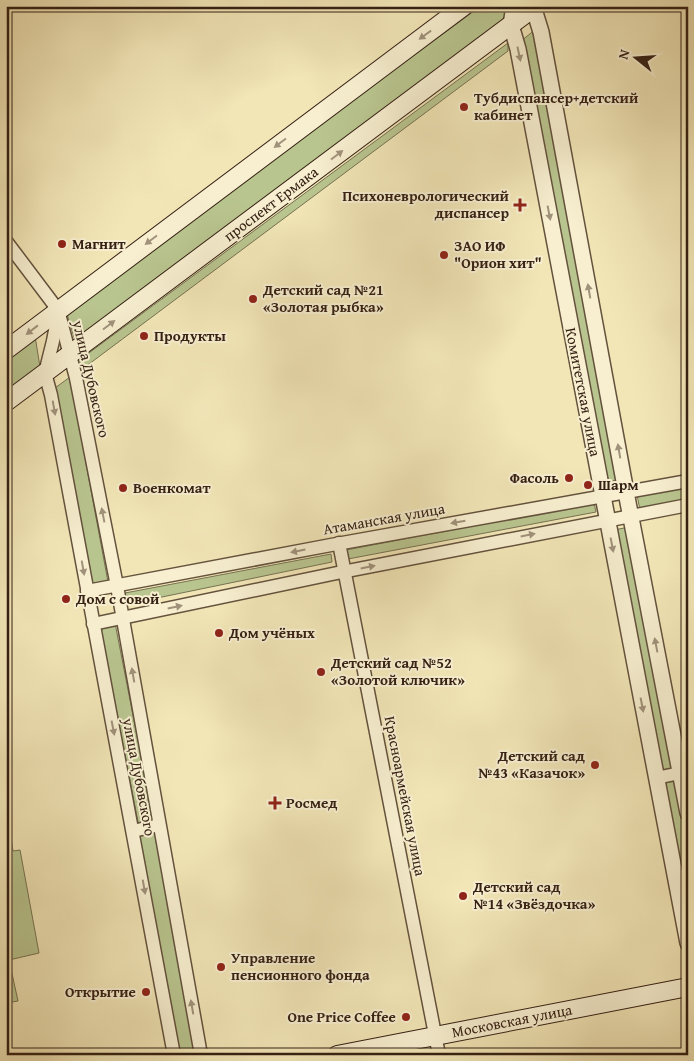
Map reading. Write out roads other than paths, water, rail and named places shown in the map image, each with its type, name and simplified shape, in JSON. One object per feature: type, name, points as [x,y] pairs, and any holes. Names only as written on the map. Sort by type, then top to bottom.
[{"type":"main road","points":[[6,350],[464,6]]},
{"type":"main road","name":"проспект Ермака","points":[[6,402],[535,7]]},
{"type":"main road","name":"Московская улица","points":[[337,1055],[437,1044],[688,987]]},
{"type":"main road","name":"Московская улица","points":[[368,1055],[437,1044],[688,993]]},
{"type":"street","name":"Комитетская улица","points":[[514,6],[512,25],[688,943]]},
{"type":"street","name":"Комитетская улица","points":[[535,7],[688,813]]},
{"type":"street","points":[[6,241],[58,310]]},
{"type":"street","name":"улица Дубовского","points":[[58,310],[76,378],[117,586],[201,1055]]},
{"type":"street","name":"улица Дубовского","points":[[58,310],[45,373],[51,395],[174,1055]]},
{"type":"street","name":"Атаманская улица","points":[[87,591],[339,543],[688,481]]},
{"type":"street","points":[[93,624],[345,571],[688,505]]},
{"type":"street","name":"Красноармейская улица","points":[[339,543],[437,1044]]},
{"type":"street","points":[[656,778],[680,773]]},
{"type":"street","points":[[133,831],[159,825]]},
{"type":"place","name":"Тубдиспансер+детский кабинет","points":[[464,107]]},
{"type":"place","name":"Психоневрологический диспансер","points":[[520,205]]},
{"type":"place","name":"Магнит","points":[[62,244]]},
{"type":"place","name":"ЗАО ИФ \"Орион хит\"","points":[[444,255]]},
{"type":"place","name":"Детский сад №21 «Золотая рыбка»","points":[[253,299]]},
{"type":"place","name":"Продукты","points":[[144,336]]},
{"type":"place","name":"Фасоль","points":[[569,478]]},
{"type":"place","name":"Шарм","points":[[588,485]]},
{"type":"place","name":"Военкомат","points":[[123,488]]},
{"type":"place","name":"Дом с совой","points":[[66,599]]},
{"type":"place","name":"Дом учёных","points":[[219,633]]},
{"type":"place","name":"Детский сад №52 «Золотой ключик»","points":[[321,672]]},
{"type":"place","name":"Детский сад №43 «Казачок»","points":[[595,765]]},
{"type":"place","name":"Росмед","points":[[275,803]]},
{"type":"place","name":"Детский сад №14 «Звёздочка»","points":[[463,896]]},
{"type":"place","name":"Управление пенсионного фонда","points":[[221,967]]},
{"type":"place","name":"Открытие","points":[[146,992]]},
{"type":"place","name":"One Price Coffee","points":[[406,1017]]}]
